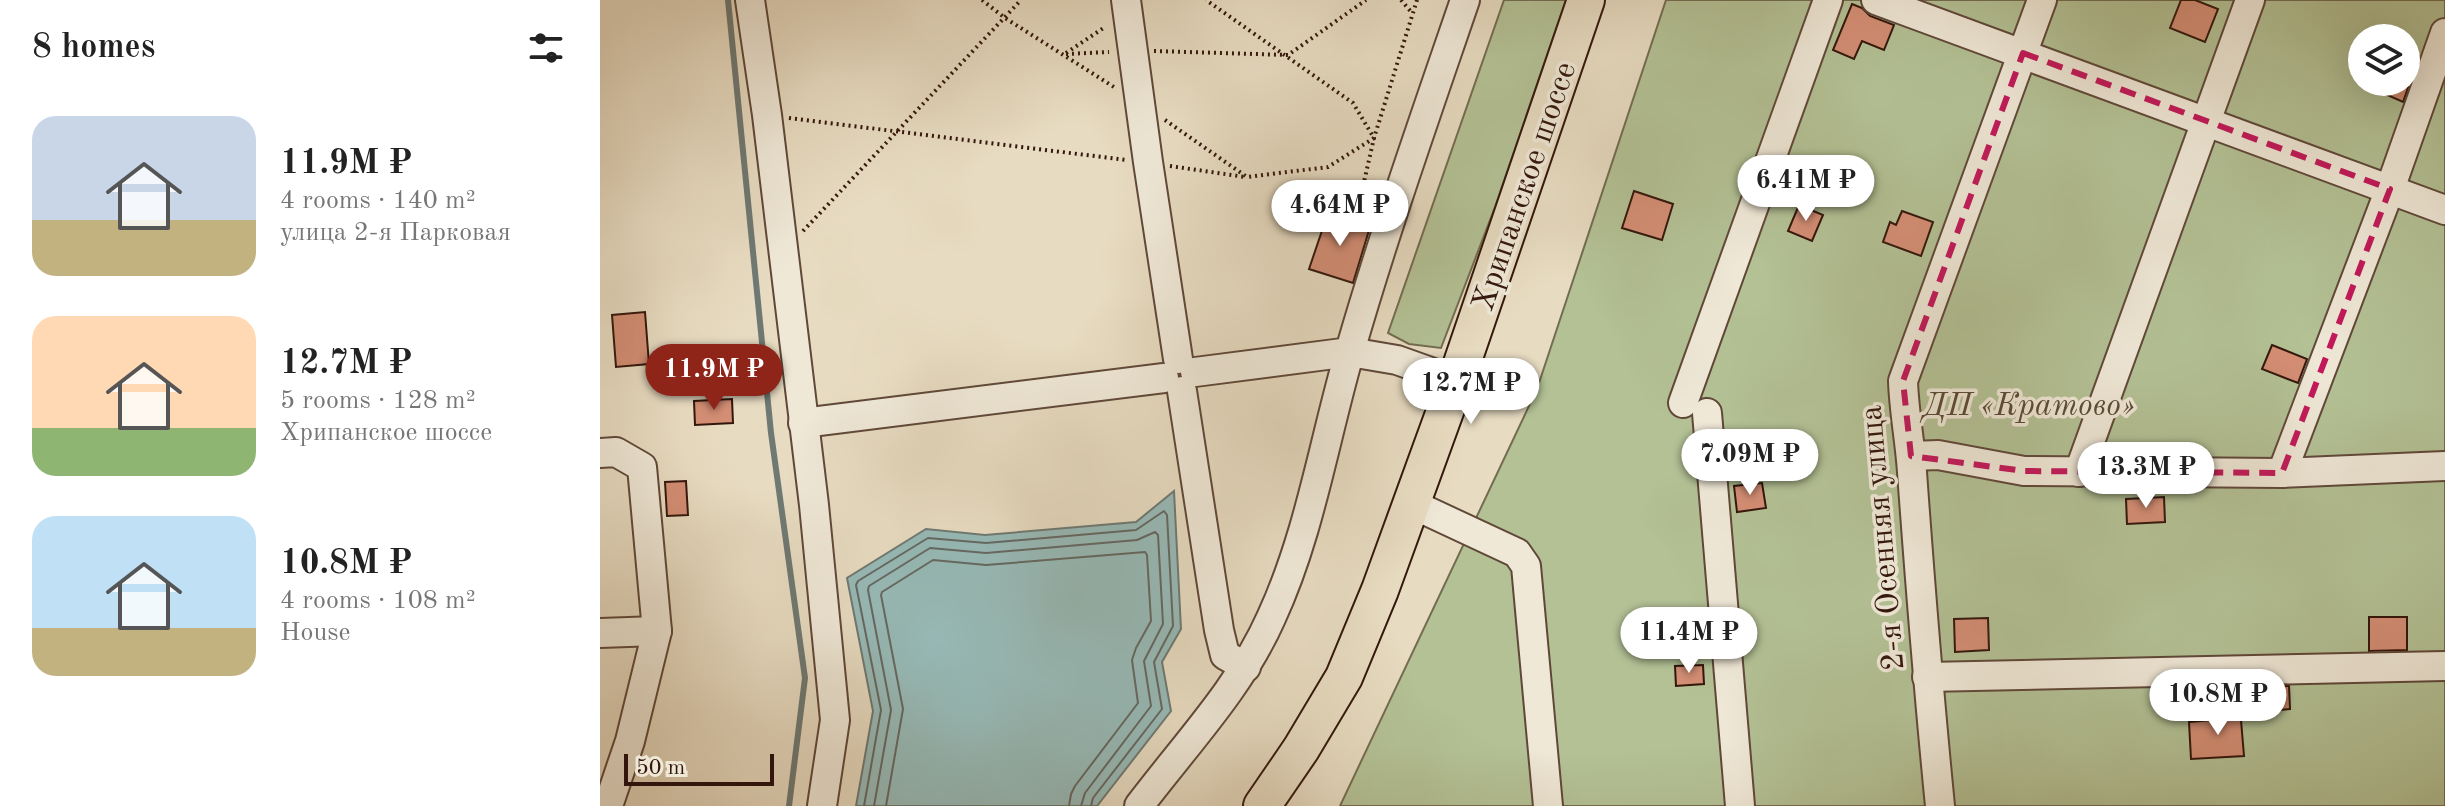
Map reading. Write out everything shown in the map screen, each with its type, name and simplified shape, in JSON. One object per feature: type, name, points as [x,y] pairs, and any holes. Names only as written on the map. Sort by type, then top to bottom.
[{"type":"main road","name":"Хрипанское шоссе","points":[[1262,806],[1344,677],[1456,381],[1586,0]]},
{"type":"street","points":[[750,0],[767,115],[814,505],[835,720],[822,806]]},
{"type":"street","points":[[1126,0],[1219,630],[1225,655],[1246,667]]},
{"type":"street","points":[[1139,806],[1246,667],[1272,617],[1300,542],[1350,352],[1398,196],[1465,0]]},
{"type":"street","points":[[1740,806],[1695,408],[1828,0]]},
{"type":"street","points":[[1876,0],[2445,210]]},
{"type":"street","name":"2-я Осенняя улица","points":[[1940,806],[1903,381],[2042,0]]},
{"type":"street","points":[[2079,472],[2250,0]]},
{"type":"street","points":[[2282,473],[2390,189],[2445,33]]},
{"type":"street","points":[[803,423],[1350,352],[1397,360],[1456,381]]},
{"type":"street","points":[[600,453],[616,452],[642,467],[657,631],[630,741],[608,806]]},
{"type":"street","points":[[1911,456],[1938,455],[2024,471],[2282,473],[2445,466]]},
{"type":"street","points":[[1412,504],[1517,553],[1526,566],[1548,806]]},
{"type":"street","points":[[600,633],[657,631]]},
{"type":"street","points":[[1927,677],[2445,666]]},
{"type":"path","points":[[982,0],[1247,177]]},
{"type":"path","points":[[782,252],[1021,0]]},
{"type":"path","points":[[1206,0],[1353,103],[1374,138]]},
{"type":"path","points":[[1064,54],[1132,50],[1288,55],[1366,0]]},
{"type":"path","points":[[1401,0],[1412,13]]},
{"type":"path","points":[[1398,196],[1364,182],[1374,138],[1417,0]]},
{"type":"path","points":[[767,115],[1247,177],[1328,167],[1374,138]]},
{"type":"highlighted area","points":[[2023,53],[2390,189],[2282,473],[2024,471],[1911,456],[1903,381]]},
{"type":"green space","points":[[1504,0],[1566,0],[1495,207],[1441,348],[1409,344],[1388,333]]},
{"type":"green space","name":"ДП «Кратово»","points":[[1666,0],[2445,0],[2445,806],[1340,806],[1537,389]]},
{"type":"water","points":[[1174,491],[1181,629],[1162,662],[1171,711],[1097,806],[856,806],[873,711],[847,578],[926,529],[985,535],[1136,522]]},
{"type":"building","points":[[2181,0],[2195,0],[2218,9],[2205,42],[2170,28]]},
{"type":"building","points":[[1852,4],[1870,16],[1894,25],[1884,50],[1862,41],[1854,59],[1833,50]]},
{"type":"building","points":[[2390,96],[2405,96],[2403,102]]},
{"type":"building","points":[[1634,191],[1673,204],[1662,240],[1622,228]]},
{"type":"building","points":[[1799,205],[1823,215],[1812,241],[1788,231]]},
{"type":"building","points":[[1902,211],[1933,222],[1921,256],[1883,242],[1890,222],[1896,225]]},
{"type":"building","points":[[1328,213],[1370,227],[1353,283],[1309,269]]},
{"type":"building","points":[[645,312],[649,364],[616,367],[612,315]]},
{"type":"building","points":[[2272,345],[2307,359],[2298,383],[2262,369]]},
{"type":"building","points":[[732,399],[733,423],[695,425],[694,401]]},
{"type":"building","points":[[686,481],[688,515],[667,516],[665,482]]},
{"type":"building","points":[[1762,483],[1766,508],[1737,512],[1734,486]]},
{"type":"building","points":[[2164,497],[2165,522],[2127,524],[2126,499]]},
{"type":"building","points":[[2369,617],[2407,617],[2407,650],[2369,651]]},
{"type":"building","points":[[1988,618],[1989,650],[1955,652],[1954,619]]},
{"type":"building","points":[[1703,665],[1704,684],[1676,686],[1675,666]]},
{"type":"building","points":[[2289,686],[2290,709],[2256,712],[2254,687]]},
{"type":"building","points":[[2240,708],[2244,756],[2191,759],[2189,722],[2223,719],[2227,709]]},
{"type":"waterway","points":[[728,0],[771,433],[805,678],[789,806]]}]
